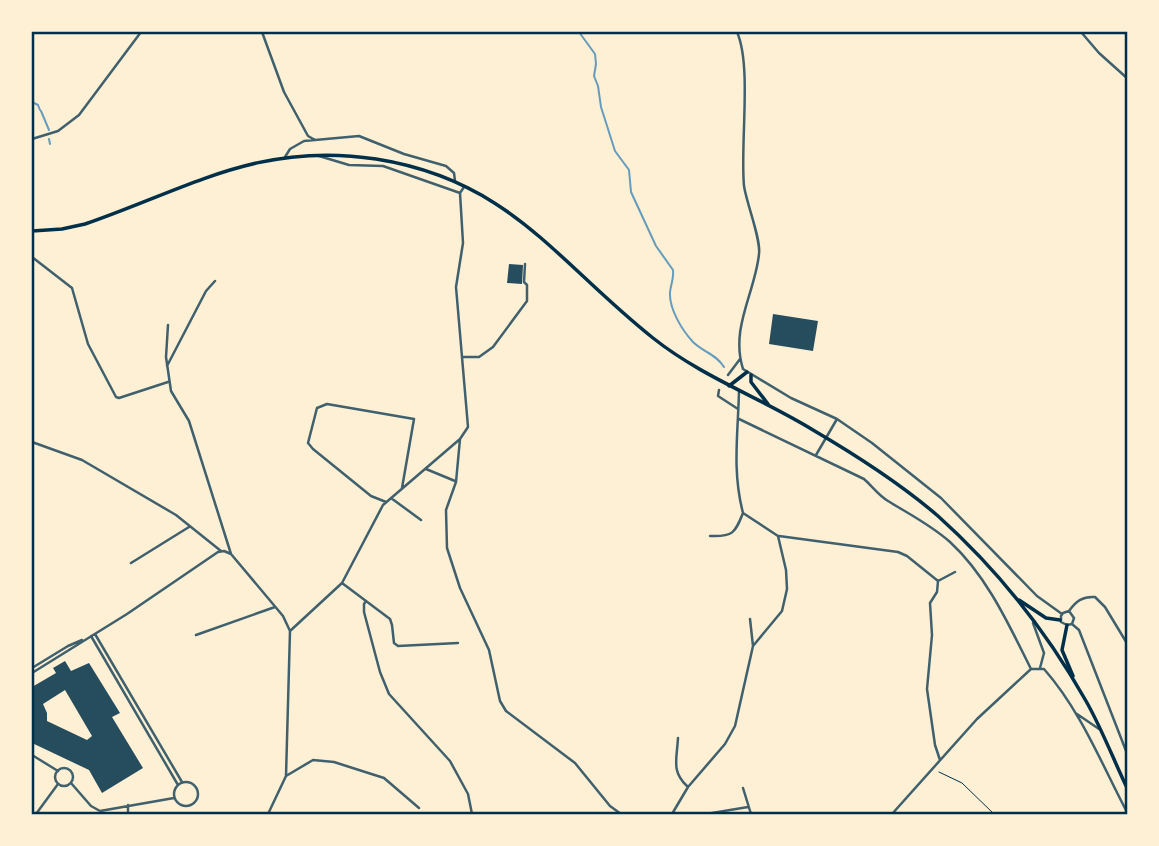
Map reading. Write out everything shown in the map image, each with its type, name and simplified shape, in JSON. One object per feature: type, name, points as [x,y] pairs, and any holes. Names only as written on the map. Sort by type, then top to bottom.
[{"type":"highway","points":[[32,231],[85,224],[220,172],[285,157],[317,155],[376,159],[465,185],[505,208],[534,230],[654,339],[684,360],[845,449],[934,513],[989,567],[1017,600],[1074,681]]},
{"type":"highway","points":[[729,386],[749,373],[751,382],[772,408]]},
{"type":"highway","points":[[1017,600],[1046,618],[1060,620]]},
{"type":"highway","points":[[1070,624],[1062,650],[1074,681],[1128,790]]},
{"type":"street","points":[[32,139],[58,131],[79,115],[141,32]]},
{"type":"street","points":[[262,32],[284,92],[308,136],[315,140]]},
{"type":"street","points":[[737,32],[743,67],[744,185],[760,247],[743,311],[740,359],[749,373],[791,398],[837,419],[872,443],[941,498],[1029,589],[1062,614]]},
{"type":"street","points":[[1081,32],[1099,53],[1128,79]]},
{"type":"street","points":[[285,157],[296,144],[304,141],[359,136],[404,154],[446,166],[454,173],[455,181]]},
{"type":"street","points":[[317,155],[349,165],[383,166],[460,193]]},
{"type":"street","points":[[465,185],[460,193],[463,239],[456,280],[469,421],[460,439],[456,482],[446,510],[447,548],[460,588],[489,650],[502,707],[575,763],[610,806],[621,814]]},
{"type":"street","points":[[32,257],[72,288],[88,344],[116,397],[169,381]]},
{"type":"street","points":[[461,357],[479,357],[493,347],[527,301],[525,264]]},
{"type":"street","points":[[167,366],[206,291],[215,281]]},
{"type":"street","points":[[169,325],[167,366],[171,391],[189,421],[231,554],[275,607],[290,631],[286,776],[268,814]]},
{"type":"street","points":[[728,375],[740,359]]},
{"type":"street","points":[[719,390],[718,396],[738,409]]},
{"type":"street","points":[[710,536],[726,537],[733,534],[743,513],[736,484],[740,391]]},
{"type":"street","points":[[386,502],[371,496],[308,443],[317,408],[327,404],[414,419],[401,489]]},
{"type":"street","points":[[739,419],[864,479],[880,495],[917,517],[950,542],[970,562],[998,604],[1031,668]]},
{"type":"street","points":[[815,456],[837,419]]},
{"type":"street","points":[[290,631],[342,583],[386,502],[460,439]]},
{"type":"street","points":[[32,442],[82,460],[176,515],[220,551],[231,554]]},
{"type":"street","points":[[426,468],[456,482]]},
{"type":"street","points":[[391,498],[421,520]]},
{"type":"street","points":[[743,513],[778,536],[898,552],[938,581]]},
{"type":"street","points":[[131,563],[189,527]]},
{"type":"street","points":[[753,646],[782,611],[784,604],[787,589],[786,570],[778,536]]},
{"type":"street","points":[[32,668],[127,614],[220,551]]},
{"type":"street","points":[[938,581],[955,572]]},
{"type":"street","points":[[938,581],[937,592],[930,603],[932,635],[927,689],[940,760]]},
{"type":"street","points":[[342,583],[390,620],[394,643],[398,646],[458,643]]},
{"type":"street","points":[[1128,645],[1096,597],[1082,599],[1062,614],[1060,620],[1079,630],[1128,755]]},
{"type":"street","points":[[366,601],[363,604],[364,612],[389,694],[450,761],[468,794],[472,814]]},
{"type":"street","points":[[196,635],[275,607]]},
{"type":"street","points":[[1069,611],[1074,618],[1070,624]]},
{"type":"street","points":[[672,814],[688,787],[725,744],[735,726],[753,646],[750,619]]},
{"type":"street","points":[[1032,620],[1044,653],[1040,668]]},
{"type":"street","points":[[95,633],[180,783]]},
{"type":"street","points":[[91,636],[180,783]]},
{"type":"street","points":[[32,673],[85,639]]},
{"type":"street","points":[[892,814],[977,719],[1031,668],[1040,668],[1062,689],[1128,814]]},
{"type":"street","points":[[1074,712],[1099,729]]},
{"type":"street","points":[[678,738],[676,771],[678,778],[688,787]]},
{"type":"street","points":[[32,755],[58,771]]},
{"type":"street","points":[[286,776],[306,762],[324,760],[384,778],[419,808]]},
{"type":"street","points":[[36,814],[58,784],[58,771],[62,768],[70,770],[73,774],[71,783],[67,786],[58,784]]},
{"type":"street","points":[[71,783],[100,811],[174,798]]},
{"type":"street","points":[[180,783],[194,785],[198,797],[195,803],[183,806],[174,798],[173,793],[180,783]]},
{"type":"street","points":[[743,788],[751,814]]},
{"type":"street","points":[[128,805],[128,814]]},
{"type":"street","points":[[706,814],[748,807]]},
{"type":"path","points":[[934,767],[942,774],[962,783],[994,814]]},
{"type":"building","points":[[509,264],[523,265],[522,284],[507,283]]},
{"type":"building","points":[[773,314],[818,321],[813,351],[769,344]]},
{"type":"building","points":[[65,661],[71,671],[89,663],[120,713],[112,717],[143,768],[102,793],[89,770],[32,743],[32,687],[56,673],[53,668]],"holes":[[[65,690],[92,736],[87,740],[47,721],[43,704]]]},
{"type":"waterway","points":[[579,32],[595,54],[594,76],[601,107],[615,151],[629,170],[631,192],[656,246],[673,270],[670,299],[674,312],[693,342],[724,367]]},
{"type":"waterway","points":[[32,102],[38,105],[40,110]]},
{"type":"waterway","points":[[41,111],[49,130]]},
{"type":"waterway","points":[[49,139],[50,144]]}]
